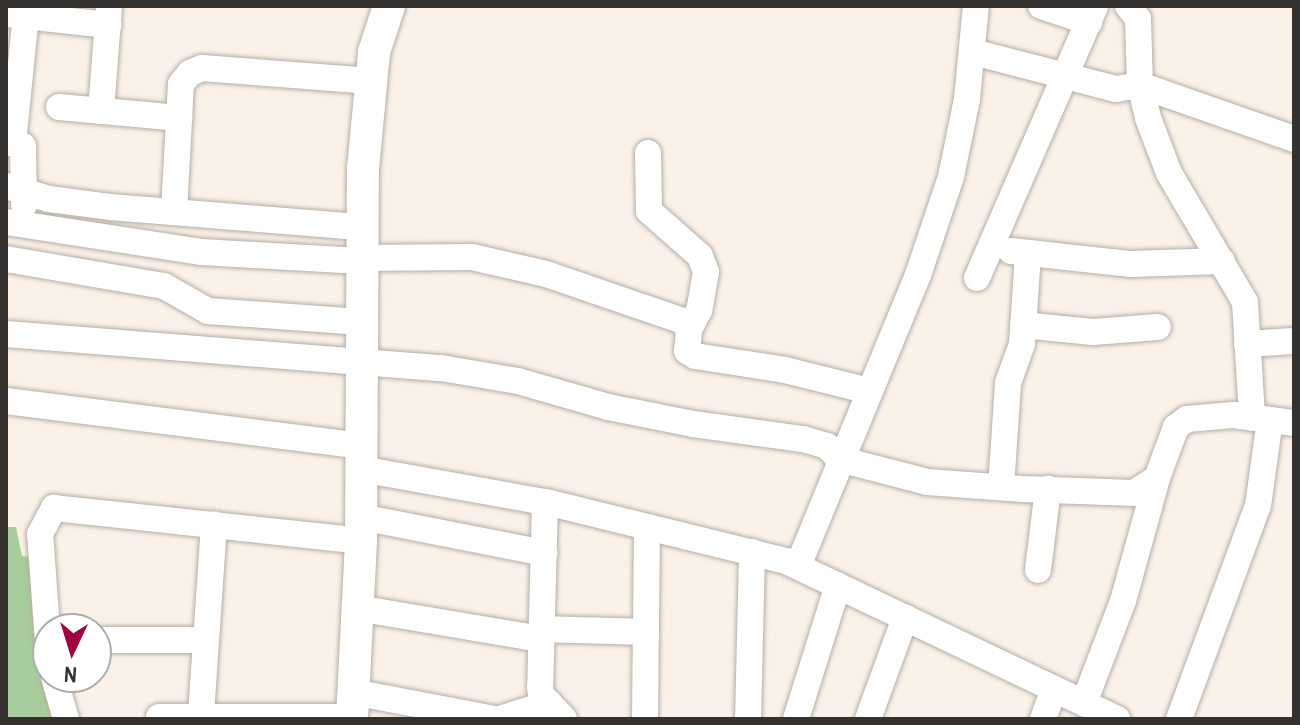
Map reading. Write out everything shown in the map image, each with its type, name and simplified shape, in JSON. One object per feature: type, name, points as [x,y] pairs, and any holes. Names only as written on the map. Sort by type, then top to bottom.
[{"type":"main road","points":[[352,710],[361,529],[361,249],[371,81],[389,6]]},
{"type":"street","points":[[798,566],[839,459],[918,275],[951,177],[973,52],[976,6]]},
{"type":"street","points":[[977,278],[1092,14],[1041,6]]},
{"type":"street","points":[[1128,6],[1138,19],[1140,85],[1169,173],[1245,302],[1247,344],[1272,420],[1258,506],[1179,719]]},
{"type":"street","points":[[101,111],[108,15],[16,15],[10,142],[23,146],[15,188],[15,223],[201,252],[361,249],[472,257],[593,289],[677,318],[689,330]]},
{"type":"street","points":[[973,52],[1116,89],[1140,85],[1294,139]]},
{"type":"street","points":[[174,212],[181,84],[202,68],[371,81]]},
{"type":"street","points":[[59,107],[179,118]]},
{"type":"street","points":[[648,153],[649,211],[700,256],[706,272],[699,310],[689,330],[687,351],[695,356],[785,370],[869,391]]},
{"type":"street","points":[[15,188],[49,199],[174,212],[361,249]]},
{"type":"street","points":[[992,245],[1028,253],[1131,264],[1222,261]]},
{"type":"street","points":[[1001,487],[1008,383],[1023,325],[1028,253]]},
{"type":"street","points":[[6,259],[164,286],[208,311],[361,322]]},
{"type":"street","points":[[1023,325],[1093,332],[1158,327]]},
{"type":"street","points":[[6,334],[441,368],[518,381],[608,407],[803,439],[827,446],[839,459],[927,482],[1134,493],[1157,478]]},
{"type":"street","points":[[1247,344],[1294,341]]},
{"type":"street","points":[[6,401],[361,458],[752,552],[798,566],[1117,719]]},
{"type":"street","points":[[1084,703],[1123,601],[1157,478],[1176,427],[1187,419],[1272,420]]},
{"type":"street","points":[[1038,570],[1048,489]]},
{"type":"street","points":[[545,502],[541,695],[557,711]]},
{"type":"street","points":[[46,613],[40,534],[54,508],[214,524],[361,529],[544,553]]},
{"type":"street","points":[[201,715],[203,640],[214,524]]},
{"type":"street","points":[[645,719],[647,527]]},
{"type":"street","points":[[748,719],[752,552]]},
{"type":"street","points":[[796,719],[838,585]]},
{"type":"street","points":[[357,608],[541,634],[646,632]]},
{"type":"street","points":[[868,719],[905,618]]},
{"type":"street","points":[[112,640],[203,640]]},
{"type":"street","points":[[1043,719],[1054,689]]},
{"type":"street","points":[[59,693],[66,719]]},
{"type":"street","points":[[159,717],[352,710],[494,719]]},
{"type":"street","points":[[500,719],[557,711]]},
{"type":"green space","points":[[6,527],[16,527],[22,556],[32,557],[41,613],[32,613],[32,693],[53,693],[57,719],[6,719]]}]
